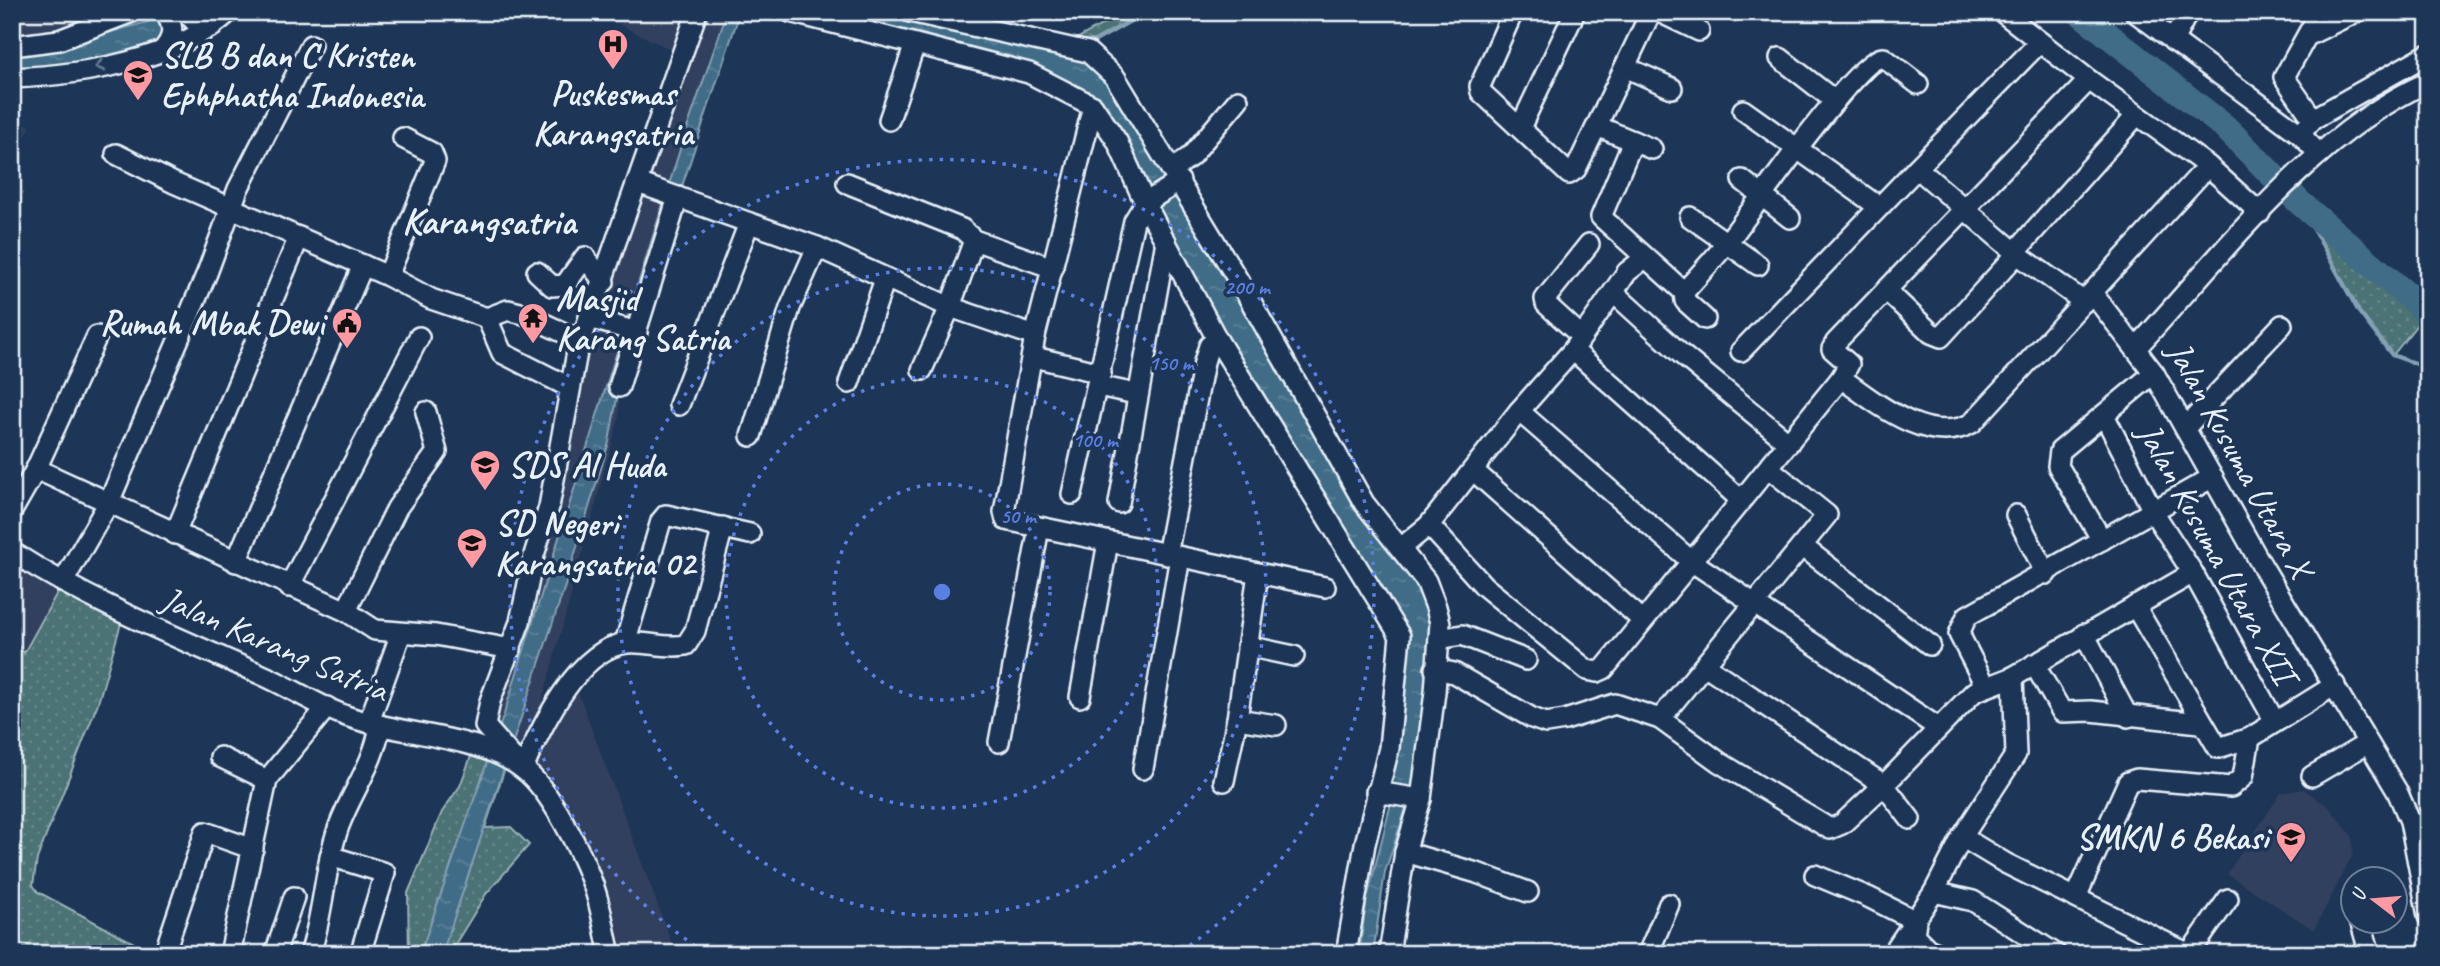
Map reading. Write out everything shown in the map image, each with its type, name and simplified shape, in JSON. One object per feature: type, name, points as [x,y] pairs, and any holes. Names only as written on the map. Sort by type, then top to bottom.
[{"type":"street","points":[[12,46],[59,40],[132,12]]},
{"type":"street","points":[[162,51],[173,31],[165,12]]},
{"type":"street","points":[[186,12],[199,26],[212,27]]},
{"type":"street","points":[[12,78],[62,76],[162,51],[212,27],[229,12]]},
{"type":"street","points":[[697,12],[581,341],[569,387],[549,507],[511,649],[490,701],[485,726],[523,769],[541,727],[573,679],[595,658],[625,643],[673,648],[686,645],[695,631],[723,527]]},
{"type":"street","points":[[790,12],[1029,73],[1093,106],[1117,141],[1145,203],[1217,339],[1399,636],[1389,748],[1376,792],[1346,954]]},
{"type":"street","points":[[910,12],[1088,52],[1121,84],[1364,503],[1379,525],[1402,547],[1426,581],[1440,623],[1439,639],[1422,799],[1405,852],[1389,954]]},
{"type":"street","points":[[1513,12],[1480,86],[1483,95],[1571,174],[1651,12]]},
{"type":"street","points":[[1520,128],[1575,12]]},
{"type":"street","points":[[1659,12],[1699,31]]},
{"type":"street","points":[[2002,12],[2136,116],[2265,207]]},
{"type":"street","points":[[2135,12],[2173,41],[2306,127]]},
{"type":"street","points":[[2173,41],[2188,12]]},
{"type":"street","points":[[2319,154],[2284,77],[2320,12]]},
{"type":"street","points":[[2307,36],[2356,12]]},
{"type":"street","points":[[1741,352],[2040,42]]},
{"type":"street","points":[[890,120],[915,44]]},
{"type":"street","points":[[63,582],[109,502],[207,273],[230,208],[268,125],[311,45]]},
{"type":"street","points":[[2306,127],[2428,54]]},
{"type":"street","points":[[1780,58],[1835,101]]},
{"type":"street","points":[[1684,292],[1728,242],[1760,195],[1835,101],[1876,58],[1884,58],[1918,84]]},
{"type":"street","points":[[1625,67],[1672,88]]},
{"type":"street","points":[[1429,526],[1484,586],[1587,670],[1597,672],[1604,668],[1741,500],[1770,469],[1841,378],[1849,364],[1832,349],[2089,80]]},
{"type":"street","name":"Jalan Kusuma Utara X","points":[[2428,82],[2384,106],[2292,177],[2137,347],[2260,564],[2397,791],[2410,821],[2428,916]]},
{"type":"street","points":[[1072,494],[1134,221],[1145,203],[1176,176],[1238,100]]},
{"type":"street","points":[[1093,106],[1035,336],[1034,357],[1004,512],[1006,520],[1325,587]]},
{"type":"street","points":[[1744,110],[1879,207]]},
{"type":"street","points":[[1886,290],[1931,333],[1941,337],[2136,116]]},
{"type":"street","points":[[1597,126],[1652,149]]},
{"type":"street","points":[[388,276],[435,162],[432,153],[403,138]]},
{"type":"street","points":[[1633,141],[1601,217],[1684,292],[1685,301],[1704,319]]},
{"type":"street","points":[[116,154],[230,208],[388,276],[431,299],[487,318],[508,310],[524,314],[581,341]]},
{"type":"street","points":[[1841,378],[1877,403],[1933,431],[1961,429],[1972,423],[2208,166]]},
{"type":"street","points":[[1917,168],[2016,253],[2089,298],[2137,347]]},
{"type":"street","points":[[1742,180],[1790,218]]},
{"type":"street","points":[[638,183],[817,247],[950,307],[1035,336]]},
{"type":"street","points":[[847,183],[962,229],[974,240],[1053,268]]},
{"type":"street","points":[[619,387],[678,197]]},
{"type":"street","points":[[1690,217],[1758,265]]},
{"type":"street","points":[[679,405],[749,223]]},
{"type":"street","points":[[175,534],[299,237]]},
{"type":"street","points":[[922,370],[950,307],[974,240]]},
{"type":"street","points":[[1119,503],[1136,394],[1166,241]]},
{"type":"street","points":[[1589,244],[1545,299],[1546,304],[1577,343],[1741,500]]},
{"type":"street","points":[[751,436],[790,308],[817,247]]},
{"type":"street","points":[[537,272],[552,286],[565,285],[585,257],[604,282]]},
{"type":"street","points":[[1402,547],[1429,526],[1519,411],[1577,343],[1627,272],[1645,258]]},
{"type":"street","points":[[236,562],[363,265]]},
{"type":"street","points":[[849,383],[885,279]]},
{"type":"street","points":[[1614,293],[1681,354],[1789,443]]},
{"type":"street","points":[[487,318],[502,353],[569,387]]},
{"type":"street","points":[[589,318],[637,332]]},
{"type":"street","points":[[2185,428],[2282,325]]},
{"type":"street","points":[[12,511],[36,469],[97,336]]},
{"type":"street","points":[[289,587],[419,337]]},
{"type":"street","points":[[1143,769],[1204,362],[1209,346],[1217,339]]},
{"type":"street","points":[[1034,357],[1136,394]]},
{"type":"street","points":[[2102,540],[2059,466],[2060,451],[2154,373]]},
{"type":"street","points":[[1519,411],[1691,561],[1937,727]]},
{"type":"street","points":[[346,611],[397,508],[437,452],[426,412]]},
{"type":"street","name":"Jalan Kusuma Utara XII","points":[[2104,415],[2154,513],[2193,573],[2275,722]]},
{"type":"street","points":[[36,469],[346,611],[375,630],[436,635],[511,649]]},
{"type":"street","points":[[1660,719],[1827,515],[1770,469]]},
{"type":"street","points":[[1474,471],[1642,620]]},
{"type":"street","points":[[1985,685],[1959,634],[1962,622],[1967,617],[2154,513],[2213,477]]},
{"type":"street","points":[[625,643],[661,521],[666,515],[750,534]]},
{"type":"street","points":[[2017,515],[2046,574]]},
{"type":"street","points":[[999,742],[1039,528]]},
{"type":"street","points":[[1080,697],[1108,542]]},
{"type":"street","points":[[1802,546],[1930,645]]},
{"type":"street","name":"Jalan Karang Satria","points":[[12,552],[63,582],[327,707],[375,723],[465,743],[489,751],[523,769],[548,799],[592,881],[610,954]]},
{"type":"street","points":[[1224,781],[1237,719],[1258,573]]},
{"type":"street","points":[[1435,669],[1454,673],[1532,718],[1546,723],[1615,704],[1660,719],[1719,762],[1830,829],[1842,824],[1884,785],[1937,727],[1974,692],[1985,685],[2012,677],[2193,573]]},
{"type":"street","points":[[2135,606],[2200,723],[2218,748],[2250,738],[2335,685]]},
{"type":"street","points":[[310,954],[320,924],[330,856],[340,825],[377,747],[375,723],[401,632]]},
{"type":"street","points":[[1439,639],[1462,635],[1526,660]]},
{"type":"street","points":[[2084,635],[2128,717]]},
{"type":"street","points":[[1247,646],[1294,656]]},
{"type":"street","points":[[465,743],[511,649]]},
{"type":"street","points":[[2034,664],[2062,712],[2091,711],[2200,723]]},
{"type":"street","points":[[1706,666],[1884,785],[1910,819]]},
{"type":"street","points":[[1892,954],[1934,892],[1962,837],[2016,754],[2012,677]]},
{"type":"street","points":[[230,954],[267,780],[327,707]]},
{"type":"street","points":[[1237,719],[1276,725]]},
{"type":"street","points":[[2076,897],[2129,782],[2137,779],[2231,787],[2244,777],[2250,738]]},
{"type":"street","points":[[2312,776],[2368,743]]},
{"type":"street","points":[[219,757],[267,780]]},
{"type":"street","points":[[1376,792],[1422,799]]},
{"type":"street","points":[[164,954],[205,832],[253,849]]},
{"type":"street","points":[[1962,837],[2005,863],[2189,954],[2228,899]]},
{"type":"street","points":[[1405,852],[1477,873],[1528,892]]},
{"type":"street","points":[[330,856],[385,873],[360,954]]},
{"type":"street","points":[[1815,875],[1916,921]]},
{"type":"street","points":[[1934,892],[1973,901],[2056,954]]},
{"type":"street","points":[[275,954],[294,897]]},
{"type":"street","points":[[1648,954],[1669,904]]},
{"type":"street","points":[[1916,921],[1914,935],[1928,949],[1940,954]]},
{"type":"street","points":[[2364,934],[2370,954]]},
{"type":"shaded area","points":[[12,12],[132,12],[12,46]]},
{"type":"shaded area","points":[[624,12],[740,12],[619,387],[619,418],[526,761],[573,679],[676,954],[610,954],[564,826],[485,726],[561,432],[682,55],[620,25]]},
{"type":"shaded area","points":[[12,120],[31,126],[12,163]]},
{"type":"shaded area","points":[[12,552],[63,582],[23,654],[12,638]]},
{"type":"shaded area","name":"SMKN 6 Bekasi","points":[[2303,789],[2329,807],[2352,836],[2353,854],[2348,864],[2338,864],[2338,883],[2314,930],[2227,874],[2281,793]]},
{"type":"green space","points":[[1125,12],[1146,12],[1095,41],[1088,52],[1071,42]]},
{"type":"green space","points":[[2292,179],[2306,205],[2426,313],[2393,355],[2359,312],[2301,208],[2280,198]]},
{"type":"green space","points":[[63,582],[124,613],[98,703],[37,859],[33,885],[38,892],[134,943],[131,954],[23,954],[12,950],[12,638],[24,653]]},
{"type":"green space","points":[[473,751],[505,768],[485,828],[511,827],[529,845],[486,894],[449,954],[409,954],[408,893],[442,812],[460,786]]},
{"type":"water","points":[[727,12],[740,12],[619,387],[609,442],[565,586],[442,954],[420,954],[504,714],[682,143]]},
{"type":"water","points":[[790,12],[910,12],[1088,52],[1436,607],[1421,799],[1376,792],[1399,636],[1286,454],[1117,141],[1065,90]]},
{"type":"water","points":[[162,18],[167,20],[159,42],[66,66],[12,69],[12,52],[66,44]]},
{"type":"water","points":[[1392,799],[1408,802],[1385,872],[1373,954],[1359,954],[1366,903]]},
{"type":"waterway","points":[[1081,42],[1095,41],[1146,12]]},
{"type":"waterway","points":[[2079,12],[2226,128],[2299,202],[2428,313]]},
{"type":"waterway","points":[[2428,313],[2299,202],[2359,312],[2392,355],[2428,368]]},
{"type":"place","name":"Puskesmas Karangsatria","points":[[613,71]]},
{"type":"place","name":"SLB B dan C Kristen Ephphatha Indonesia","points":[[138,102]]},
{"type":"place","name":"Masjid Karang Satria","points":[[533,345]]},
{"type":"place","name":"Rumah Mbak Dewi","points":[[347,350]]},
{"type":"place","name":"SDS Al Huda","points":[[485,492]]},
{"type":"place","name":"SD Negeri Karangsatria 02","points":[[472,570]]},
{"type":"place","name":"SMKN 6 Bekasi","points":[[2291,864]]},
{"type":"district","name":"Karangsatria","points":[[489,221]]}]
